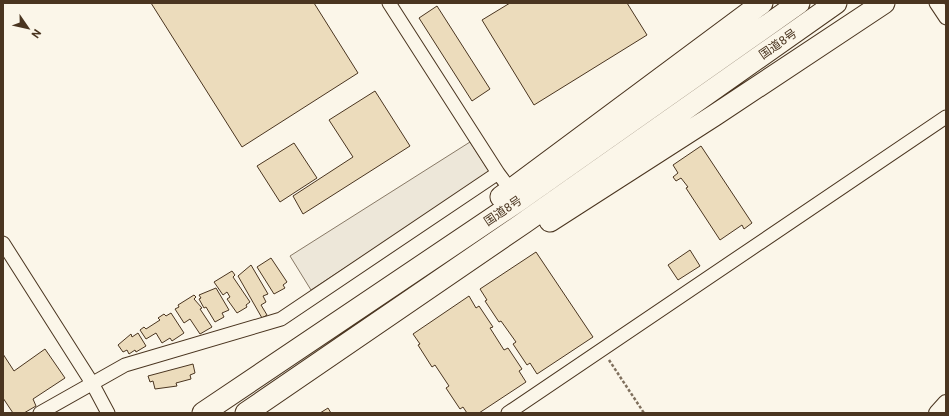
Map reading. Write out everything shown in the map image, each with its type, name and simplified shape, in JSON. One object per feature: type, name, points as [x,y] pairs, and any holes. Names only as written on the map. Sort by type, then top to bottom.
[{"type":"highway","points":[[203,413],[394,283],[514,195],[762,3]]},
{"type":"highway","name":"国道8号","points":[[514,195],[556,175],[799,3]]},
{"type":"highway","name":"国道8号","points":[[246,413],[570,191],[836,3]]},
{"type":"highway","points":[[318,364],[395,321],[715,115],[884,3]]},
{"type":"street","points":[[389,3],[498,173],[514,195]]},
{"type":"street","points":[[936,3],[946,18]]},
{"type":"street","points":[[508,413],[946,116]]},
{"type":"street","points":[[40,413],[125,365],[280,319],[498,173]]},
{"type":"street","points":[[3,243],[92,383],[108,413]]},
{"type":"street","points":[[937,413],[946,404]]},
{"type":"path","points":[[602,349],[644,413]]},
{"type":"shaded area","points":[[470,142],[490,173],[311,290],[290,256]]},
{"type":"building","points":[[151,3],[314,3],[358,73],[242,147]]},
{"type":"building","points":[[510,3],[627,3],[647,35],[534,105],[482,20]]},
{"type":"building","points":[[437,6],[490,89],[472,101],[419,18]]},
{"type":"building","points":[[375,91],[410,146],[303,214],[293,196],[353,157],[329,120]]},
{"type":"building","points":[[294,143],[317,178],[280,202],[257,166]]},
{"type":"building","points":[[701,146],[752,223],[744,229],[742,225],[720,240],[686,188],[688,187],[681,178],[676,181],[673,177],[678,173],[673,165]]},
{"type":"building","points":[[690,250],[700,266],[678,280],[668,265]]},
{"type":"building","points":[[536,252],[593,337],[537,374],[530,363],[527,365],[513,344],[516,342],[501,321],[499,322],[485,301],[487,300],[480,289]]},
{"type":"building","points":[[271,258],[287,282],[283,285],[285,288],[274,294],[257,267]]},
{"type":"building","points":[[251,265],[268,294],[263,296],[266,302],[261,305],[267,315],[262,318],[238,276]]},
{"type":"building","points":[[232,271],[235,275],[233,277],[250,302],[246,305],[247,307],[237,313],[227,299],[230,297],[227,292],[223,295],[214,282]]},
{"type":"building","points":[[216,288],[229,310],[222,313],[224,317],[215,322],[206,307],[204,308],[199,299],[201,298],[199,295]]},
{"type":"building","points":[[194,295],[196,297],[194,299],[202,308],[200,309],[212,327],[200,334],[190,319],[184,323],[175,309],[179,307],[178,305]]},
{"type":"building","points":[[469,296],[476,308],[479,306],[493,327],[490,328],[504,350],[508,348],[522,369],[519,371],[526,382],[479,413],[467,413],[463,407],[460,409],[446,388],[449,386],[435,365],[432,367],[413,334]]},
{"type":"building","points":[[171,313],[184,333],[172,341],[170,338],[162,343],[156,333],[146,339],[140,330],[144,327],[146,329],[160,320],[158,318],[164,314],[166,316]]},
{"type":"building","points":[[138,333],[146,346],[129,354],[127,350],[123,352],[118,345],[131,334],[132,337]]},
{"type":"building","points":[[45,349],[65,378],[33,399],[36,406],[24,413],[13,413],[3,398],[3,354],[14,371]]},
{"type":"building","points":[[193,364],[195,373],[190,375],[191,379],[176,383],[177,386],[155,389],[153,381],[150,382],[148,376]]},
{"type":"building","points":[[328,408],[331,413],[320,413]]}]
